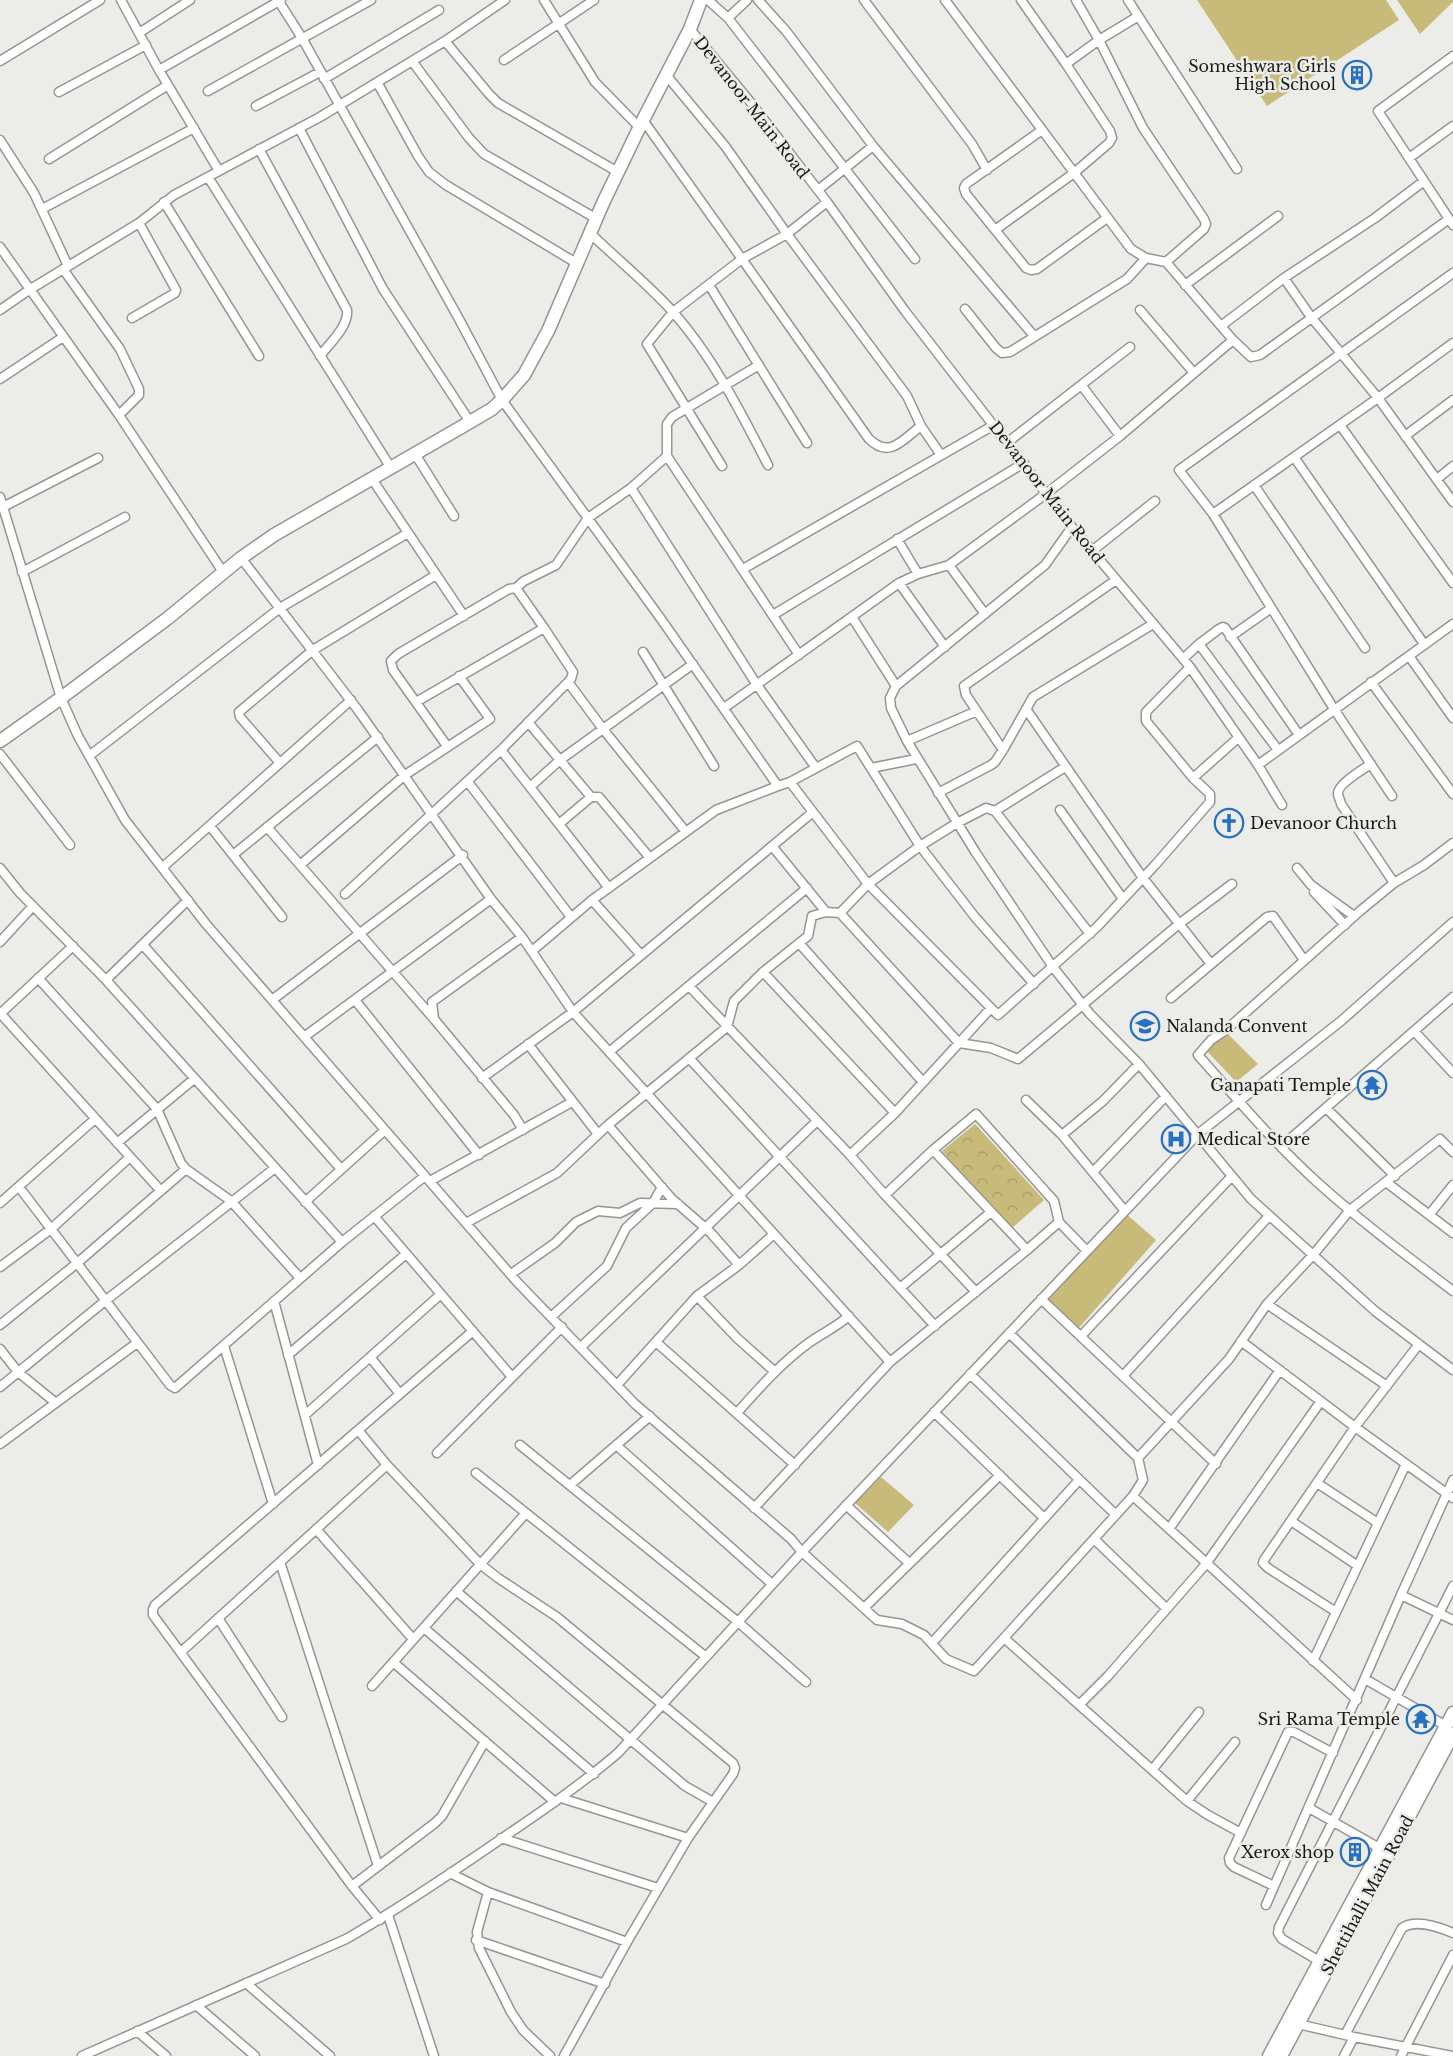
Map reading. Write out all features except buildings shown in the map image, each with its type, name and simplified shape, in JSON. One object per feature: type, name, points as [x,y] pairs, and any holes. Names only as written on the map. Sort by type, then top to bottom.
[{"type":"street","points":[[0,61],[100,0]]},
{"type":"street","points":[[121,0],[159,70],[219,171]]},
{"type":"street","points":[[139,33],[190,0]]},
{"type":"street","points":[[159,70],[279,0],[459,319],[502,400],[693,664],[778,786]]},
{"type":"street","points":[[208,91],[371,0]]},
{"type":"street","points":[[0,310],[139,223],[164,202],[338,106],[445,41],[492,4],[505,0]]},
{"type":"street","points":[[544,0],[595,82],[641,123],[742,259],[868,439],[882,449],[890,449],[921,426]]},
{"type":"street","points":[[504,60],[557,22],[594,0]]},
{"type":"street","points":[[0,741],[168,618],[241,558],[274,535],[492,409],[502,400],[524,375],[548,331],[618,172],[690,29],[701,0]]},
{"type":"street","points":[[708,0],[728,18],[846,167],[915,259]]},
{"type":"street","points":[[728,18],[747,0]]},
{"type":"street","points":[[758,0],[786,32],[873,146],[1035,336]]},
{"type":"street","points":[[864,0],[972,144],[987,170]]},
{"type":"street","points":[[945,0],[1131,249],[1146,258],[1166,262],[1233,340],[1251,357],[1260,355],[1311,317],[1451,222],[1378,111],[1453,56]]},
{"type":"street","points":[[995,230],[1074,173],[1112,138],[1110,131],[1022,0]]},
{"type":"street","points":[[1076,0],[1099,40],[1143,128],[1206,224],[1204,229],[1166,262]]},
{"type":"street","points":[[1128,0],[1237,169]]},
{"type":"street","points":[[256,106],[322,75],[439,10]]},
{"type":"street","points":[[1066,64],[1137,17]]},
{"type":"street","name":"Devanoor Main Road","points":[[690,29],[752,104],[818,190],[905,311],[1072,527],[1190,667],[1258,765],[1282,805]]},
{"type":"street","points":[[445,41],[498,103],[618,172]]},
{"type":"street","points":[[59,92],[146,45]]},
{"type":"street","points":[[412,61],[469,138],[484,154],[597,219]]},
{"type":"street","points":[[667,76],[724,146],[907,396],[921,426],[941,455]]},
{"type":"street","points":[[376,82],[429,172],[578,264]]},
{"type":"street","points":[[49,159],[168,85]]},
{"type":"street","points":[[1409,158],[1453,126]]},
{"type":"street","points":[[42,209],[194,128]]},
{"type":"street","points":[[299,128],[383,290],[470,422]]},
{"type":"street","points":[[1042,130],[964,188],[966,194],[1026,268],[1032,270],[1037,269],[1107,218]]},
{"type":"street","points":[[0,140],[42,209],[65,268],[120,349],[139,389],[139,395],[119,416]]},
{"type":"street","points":[[818,190],[873,146]]},
{"type":"street","points":[[260,149],[347,310],[348,316],[345,323],[320,356]]},
{"type":"street","points":[[208,177],[391,468]]},
{"type":"street","points":[[1221,326],[1284,278],[1375,218],[1424,181]]},
{"type":"street","points":[[164,202],[259,356]]},
{"type":"street","points":[[722,466],[647,344],[673,312],[742,259],[787,234],[827,202]]},
{"type":"street","points":[[1185,285],[1278,216]]},
{"type":"street","points":[[132,318],[177,290],[139,223]]},
{"type":"street","points":[[591,234],[673,312],[711,360],[768,465]]},
{"type":"street","points":[[0,247],[119,416],[224,572]]},
{"type":"street","points":[[965,309],[996,348],[1002,353],[1010,352],[1123,282],[1146,258]]},
{"type":"street","points":[[1392,796],[1270,609],[1213,514],[1179,470],[1453,273]]},
{"type":"street","points":[[1284,278],[1311,317],[1378,398],[1453,501]]},
{"type":"street","points":[[709,285],[807,443]]},
{"type":"street","points":[[1140,310],[1194,373]]},
{"type":"street","points":[[0,379],[63,337]]},
{"type":"street","points":[[724,708],[899,583],[918,574],[949,565],[1120,436],[1233,340]]},
{"type":"street","points":[[1213,514],[1453,343]]},
{"type":"street","points":[[1008,442],[1131,347]]},
{"type":"street","points":[[759,365],[669,419],[667,456],[799,655]]},
{"type":"street","points":[[1082,386],[1120,436]]},
{"type":"street","points":[[1406,436],[1453,400]]},
{"type":"street","points":[[1340,424],[1453,583]]},
{"type":"street","points":[[743,569],[994,425]]},
{"type":"street","points":[[415,454],[454,516]]},
{"type":"street","points":[[447,746],[393,669],[391,661],[398,654],[509,589],[516,588],[524,581],[556,565],[588,518],[631,488],[667,456]]},
{"type":"street","points":[[1294,457],[1425,644]]},
{"type":"street","points":[[3,507],[98,458]]},
{"type":"street","points":[[773,615],[1023,463]]},
{"type":"street","points":[[1437,479],[1453,466]]},
{"type":"street","points":[[372,479],[464,616]]},
{"type":"street","points":[[1254,485],[1365,648]]},
{"type":"street","points":[[631,488],[757,685],[816,768]]},
{"type":"street","points":[[0,497],[61,698],[89,756],[125,820],[188,900],[466,1224],[617,1385],[791,1539],[801,1552],[877,1620],[902,1624],[924,1635],[946,1659],[975,1671],[1133,1496],[1143,1480],[1138,1458],[1009,1333]]},
{"type":"street","points":[[1092,551],[1155,501]]},
{"type":"street","points":[[22,572],[125,517]]},
{"type":"street","points":[[1072,527],[1045,565],[896,686],[890,698],[891,708],[916,759],[957,823],[1053,967],[1082,1004],[1139,1064],[1232,1176],[1269,1216],[1375,1311],[1453,1370]]},
{"type":"street","points":[[89,756],[280,608],[408,533]]},
{"type":"street","points":[[897,539],[918,574]]},
{"type":"street","points":[[241,558],[378,736],[573,1012],[890,1362]]},
{"type":"street","points":[[949,565],[985,614]]},
{"type":"street","points":[[280,763],[240,717],[239,712],[313,650],[436,575]]},
{"type":"street","points":[[1003,750],[966,695],[964,686],[1116,580]]},
{"type":"street","points":[[899,583],[945,647]]},
{"type":"street","points":[[345,894],[468,782],[573,675],[516,588]]},
{"type":"street","points":[[1230,637],[1270,609]]},
{"type":"street","points":[[852,617],[896,686]]},
{"type":"street","points":[[938,793],[991,765],[1003,750],[1033,697],[1153,624]]},
{"type":"street","points":[[1183,659],[1223,627],[1299,735]]},
{"type":"street","points":[[416,702],[544,628]]},
{"type":"street","points":[[1258,765],[1371,682],[1425,644],[1451,629]]},
{"type":"street","points":[[1199,644],[1278,750]]},
{"type":"street","points":[[643,652],[714,766]]},
{"type":"street","points":[[1408,656],[1453,718]]},
{"type":"street","points":[[530,787],[560,760],[693,664]]},
{"type":"street","points":[[790,782],[868,884],[998,1015],[1090,934],[1210,802],[1210,795],[1192,778],[1146,721],[1146,712],[1190,667]]},
{"type":"street","points":[[300,865],[405,775],[490,720],[459,676]]},
{"type":"street","points":[[568,682],[686,832]]},
{"type":"street","points":[[1371,682],[1453,794]]},
{"type":"street","points":[[163,867],[351,700]]},
{"type":"street","points":[[1026,709],[1143,878],[1211,964]]},
{"type":"street","points":[[907,741],[977,711]]},
{"type":"street","points":[[528,722],[591,797]]},
{"type":"street","points":[[233,855],[378,736]]},
{"type":"street","points":[[1192,778],[1238,738]]},
{"type":"street","points":[[532,951],[592,900],[716,810],[790,782],[857,746],[920,846],[975,917],[1034,984]]},
{"type":"street","points":[[501,750],[609,888]]},
{"type":"street","points":[[0,754],[70,845]]},
{"type":"street","points":[[871,768],[916,759]]},
{"type":"street","points":[[1371,764],[1344,784],[1339,789],[1338,795],[1341,804],[1394,883]]},
{"type":"street","points":[[996,811],[1065,767]]},
{"type":"street","points":[[468,782],[571,917]]},
{"type":"street","points":[[559,824],[591,797],[600,797],[650,858]]},
{"type":"street","points":[[840,913],[868,884],[920,846],[986,808],[996,811],[1090,934]]},
{"type":"street","points":[[1060,810],[1123,899]]},
{"type":"street","points":[[482,1078],[573,1012],[813,813]]},
{"type":"street","points":[[210,826],[282,917]]},
{"type":"street","points":[[267,827],[434,1020],[514,1115],[523,1130]]},
{"type":"street","points":[[1453,843],[1425,865],[1394,883],[1354,916],[1226,1030],[1211,1040],[1198,1055],[1317,1182],[1385,1240],[1453,1291]]},
{"type":"street","points":[[772,846],[826,912]]},
{"type":"street","points":[[272,1000],[463,855]]},
{"type":"street","points":[[0,868],[33,906],[106,980],[342,1242]]},
{"type":"street","points":[[1297,868],[1311,885],[1354,916]]},
{"type":"street","points":[[466,1224],[557,1173],[608,1125],[727,1027],[734,1001],[763,972],[808,936],[812,916],[826,912],[840,913],[959,1043],[991,1048],[1018,1059],[1179,924],[1232,884]]},
{"type":"street","points":[[609,1052],[807,888]]},
{"type":"street","points":[[1311,889],[1345,925]]},
{"type":"street","points":[[304,1037],[492,899]]},
{"type":"street","points":[[106,980],[188,900]]},
{"type":"street","points":[[592,900],[641,955]]},
{"type":"street","points":[[0,942],[33,906]]},
{"type":"street","points":[[1171,998],[1267,917],[1273,916],[1304,960]]},
{"type":"street","points":[[82,2056],[345,1939],[384,1917],[594,1774],[618,1753],[801,1552],[1198,1134],[1341,1021],[1453,922]]},
{"type":"street","points":[[434,1020],[432,1002],[522,937]]},
{"type":"street","points":[[799,943],[923,1082]]},
{"type":"street","points":[[143,945],[341,1169]]},
{"type":"street","points":[[73,946],[0,1013],[161,1191]]},
{"type":"street","points":[[763,972],[895,1113]]},
{"type":"street","points":[[38,978],[157,1109],[186,1169],[231,1201],[300,1278]]},
{"type":"street","points":[[689,986],[850,1155],[976,1292]]},
{"type":"street","points":[[1282,1146],[1453,997]]},
{"type":"street","points":[[355,1000],[479,1155]]},
{"type":"street","points":[[850,1155],[895,1113],[991,1008]]},
{"type":"street","points":[[1414,1031],[1453,1073]]},
{"type":"street","points":[[528,1044],[598,1134]]},
{"type":"street","points":[[689,1058],[935,1326]]},
{"type":"street","points":[[1062,1135],[1103,1101],[1139,1064]]},
{"type":"street","points":[[117,1143],[194,1079]]},
{"type":"street","points":[[1093,1172],[1166,1096]]},
{"type":"street","points":[[1026,1100],[1062,1135],[1125,1210]]},
{"type":"street","points":[[19,1187],[137,1343],[170,1385],[175,1388],[374,1216],[428,1179],[479,1155],[572,1102]]},
{"type":"street","points":[[1326,1108],[1395,1176]]},
{"type":"street","points":[[885,1195],[976,1114],[1054,1201],[1059,1222],[1087,1251]]},
{"type":"street","points":[[0,1203],[95,1119]]},
{"type":"street","points":[[581,1347],[818,1121]]},
{"type":"street","points":[[608,1125],[662,1187],[706,1228],[739,1265]]},
{"type":"street","points":[[305,1202],[385,1130]]},
{"type":"street","points":[[1138,1458],[1228,1359],[1267,1304],[1313,1255],[1350,1210],[1440,1139],[1453,1152]]},
{"type":"street","points":[[933,1150],[1027,1250]]},
{"type":"street","points":[[0,1267],[51,1229],[130,1157]]},
{"type":"street","points":[[0,1387],[105,1301],[275,1168]]},
{"type":"street","points":[[0,1325],[76,1264],[186,1169]]},
{"type":"street","points":[[1081,1336],[1232,1176]]},
{"type":"street","points":[[1386,1182],[1453,1233]]},
{"type":"street","points":[[1429,1215],[1453,1185]]},
{"type":"street","points":[[551,1317],[607,1266],[626,1228],[653,1203],[662,1187]]},
{"type":"street","points":[[511,1274],[555,1243],[576,1222],[598,1211],[620,1213],[640,1203],[678,1204]]},
{"type":"street","points":[[900,1288],[991,1212]]},
{"type":"street","points":[[620,1213],[626,1228]]},
{"type":"street","points":[[374,1216],[512,1377]]},
{"type":"street","points":[[1123,1376],[1269,1216]]},
{"type":"street","points":[[754,1508],[890,1362],[1059,1222]]},
{"type":"street","points":[[617,1385],[697,1296],[739,1265],[774,1234]]},
{"type":"street","points":[[288,1355],[406,1254]]},
{"type":"street","points":[[304,1415],[441,1294]]},
{"type":"street","points":[[697,1296],[737,1338],[774,1371]]},
{"type":"street","points":[[1041,1299],[1216,1464]]},
{"type":"street","points":[[274,1301],[318,1465]]},
{"type":"street","points":[[1267,1304],[1387,1386]]},
{"type":"street","points":[[737,1413],[774,1371],[811,1341],[831,1330],[849,1316]]},
{"type":"street","points":[[437,1453],[562,1327]]},
{"type":"street","points":[[434,2056],[384,1917],[352,1886],[153,1615],[153,1610],[473,1331]]},
{"type":"street","points":[[1241,1341],[1449,1496]]},
{"type":"street","points":[[656,1342],[795,1465]]},
{"type":"street","points":[[0,1444],[137,1343]]},
{"type":"street","points":[[1336,1612],[1263,1563],[1355,1427],[1419,1344]]},
{"type":"street","points":[[224,1346],[273,1504]]},
{"type":"street","points":[[0,1349],[18,1372],[56,1403]]},
{"type":"street","points":[[370,1357],[400,1394]]},
{"type":"street","points":[[1169,1529],[1280,1370]]},
{"type":"street","points":[[970,1374],[1116,1515]]},
{"type":"street","points":[[1079,1705],[1108,1676],[1206,1564],[1321,1401]]},
{"type":"street","points":[[934,1412],[1043,1517]]},
{"type":"street","points":[[570,1485],[650,1416]]},
{"type":"street","points":[[358,1430],[387,1465],[480,1564],[546,1608],[734,1762],[733,1774],[688,1838],[658,1888],[564,2056]]},
{"type":"street","points":[[520,1445],[737,1621],[806,1682]]},
{"type":"street","points":[[616,1445],[772,1584]]},
{"type":"street","points":[[1314,1661],[1406,1464]]},
{"type":"street","points":[[181,1652],[387,1465]]},
{"type":"street","points":[[476,1473],[705,1656]]},
{"type":"street","points":[[864,1608],[1000,1474]]},
{"type":"street","points":[[932,1643],[1078,1480]]},
{"type":"street","points":[[1266,1905],[1401,1595],[1449,1496],[1453,1480]]},
{"type":"street","points":[[1317,1483],[1378,1523]]},
{"type":"street","points":[[1133,1496],[1357,1700]]},
{"type":"street","points":[[846,1505],[909,1563]]},
{"type":"street","points":[[372,1686],[526,1513]]},
{"type":"street","points":[[1291,1521],[1358,1566]]},
{"type":"street","points":[[316,1529],[413,1639]]},
{"type":"street","points":[[1094,1539],[1167,1609]]},
{"type":"street","points":[[280,1562],[378,1866]]},
{"type":"street","points":[[1321,1962],[1282,1939],[1278,1933],[1279,1927],[1453,1586]]},
{"type":"street","points":[[456,1591],[685,1786],[713,1802]]},
{"type":"street","points":[[1401,1595],[1453,1620]]},
{"type":"street","points":[[218,1618],[282,1717]]},
{"type":"street","points":[[424,1628],[594,1774]]},
{"type":"street","points":[[1004,1638],[1187,1801],[1241,1833]]},
{"type":"street","points":[[393,1662],[558,1800],[688,1838]]},
{"type":"street","points":[[1365,1679],[1450,1730]]},
{"type":"street","points":[[1152,1770],[1199,1712]]},
{"type":"street","name":"Shettihalli Main Road","points":[[1281,2056],[1450,1730],[1453,1713]]},
{"type":"street","name":"Shettihalli Main Road","points":[[1269,2056],[1381,1849],[1450,1730]]},
{"type":"street","points":[[1274,1886],[1234,1867],[1229,1858],[1288,1732],[1294,1732],[1333,1753]]},
{"type":"street","points":[[352,1886],[435,1823],[442,1815],[485,1741]]},
{"type":"street","points":[[1187,1801],[1235,1742]]},
{"type":"street","points":[[1309,1808],[1381,1849]]},
{"type":"street","points":[[501,1838],[658,1888]]},
{"type":"street","points":[[450,1873],[488,1892],[627,1942]]},
{"type":"street","points":[[488,1892],[477,1940],[511,2012],[523,2030],[550,2056]]},
{"type":"street","points":[[1345,2035],[1402,1928],[1409,1924],[1427,1925],[1453,1933]]},
{"type":"street","points":[[477,1940],[605,1984]]},
{"type":"street","points":[[1401,2056],[1453,1955]]},
{"type":"street","points":[[246,1983],[330,2056]]},
{"type":"street","points":[[196,2005],[255,2056]]},
{"type":"street","points":[[1298,2024],[1453,2056]]},
{"type":"street","points":[[137,2031],[166,2056]]},
{"type":"street","points":[[1344,2056],[1354,2037]]},
{"type":"green space","points":[[1197,0],[1386,0],[1399,20],[1267,106]]},
{"type":"green space","points":[[1397,0],[1453,0],[1453,2],[1420,34]]},
{"type":"green space","points":[[1227,1033],[1258,1064],[1236,1082],[1206,1050]]},
{"type":"green space","points":[[975,1124],[1044,1200],[1011,1229],[942,1151]]},
{"type":"green space","points":[[1124,1212],[1156,1240],[1078,1329],[1046,1301]]},
{"type":"green space","points":[[881,1477],[914,1505],[888,1532],[855,1503]]},
{"type":"place","name":"Someshwara Girls High School","points":[[1357,75]]},
{"type":"place","name":"Devanoor Church","points":[[1229,823]]},
{"type":"place","name":"Nalanda Convent","points":[[1145,1026]]},
{"type":"place","name":"Ganapati Temple","points":[[1372,1085]]},
{"type":"place","name":"Medical Store","points":[[1176,1139]]},
{"type":"place","name":"Sri Rama Temple","points":[[1421,1719]]},
{"type":"place","name":"Xerox shop","points":[[1355,1852]]}]
